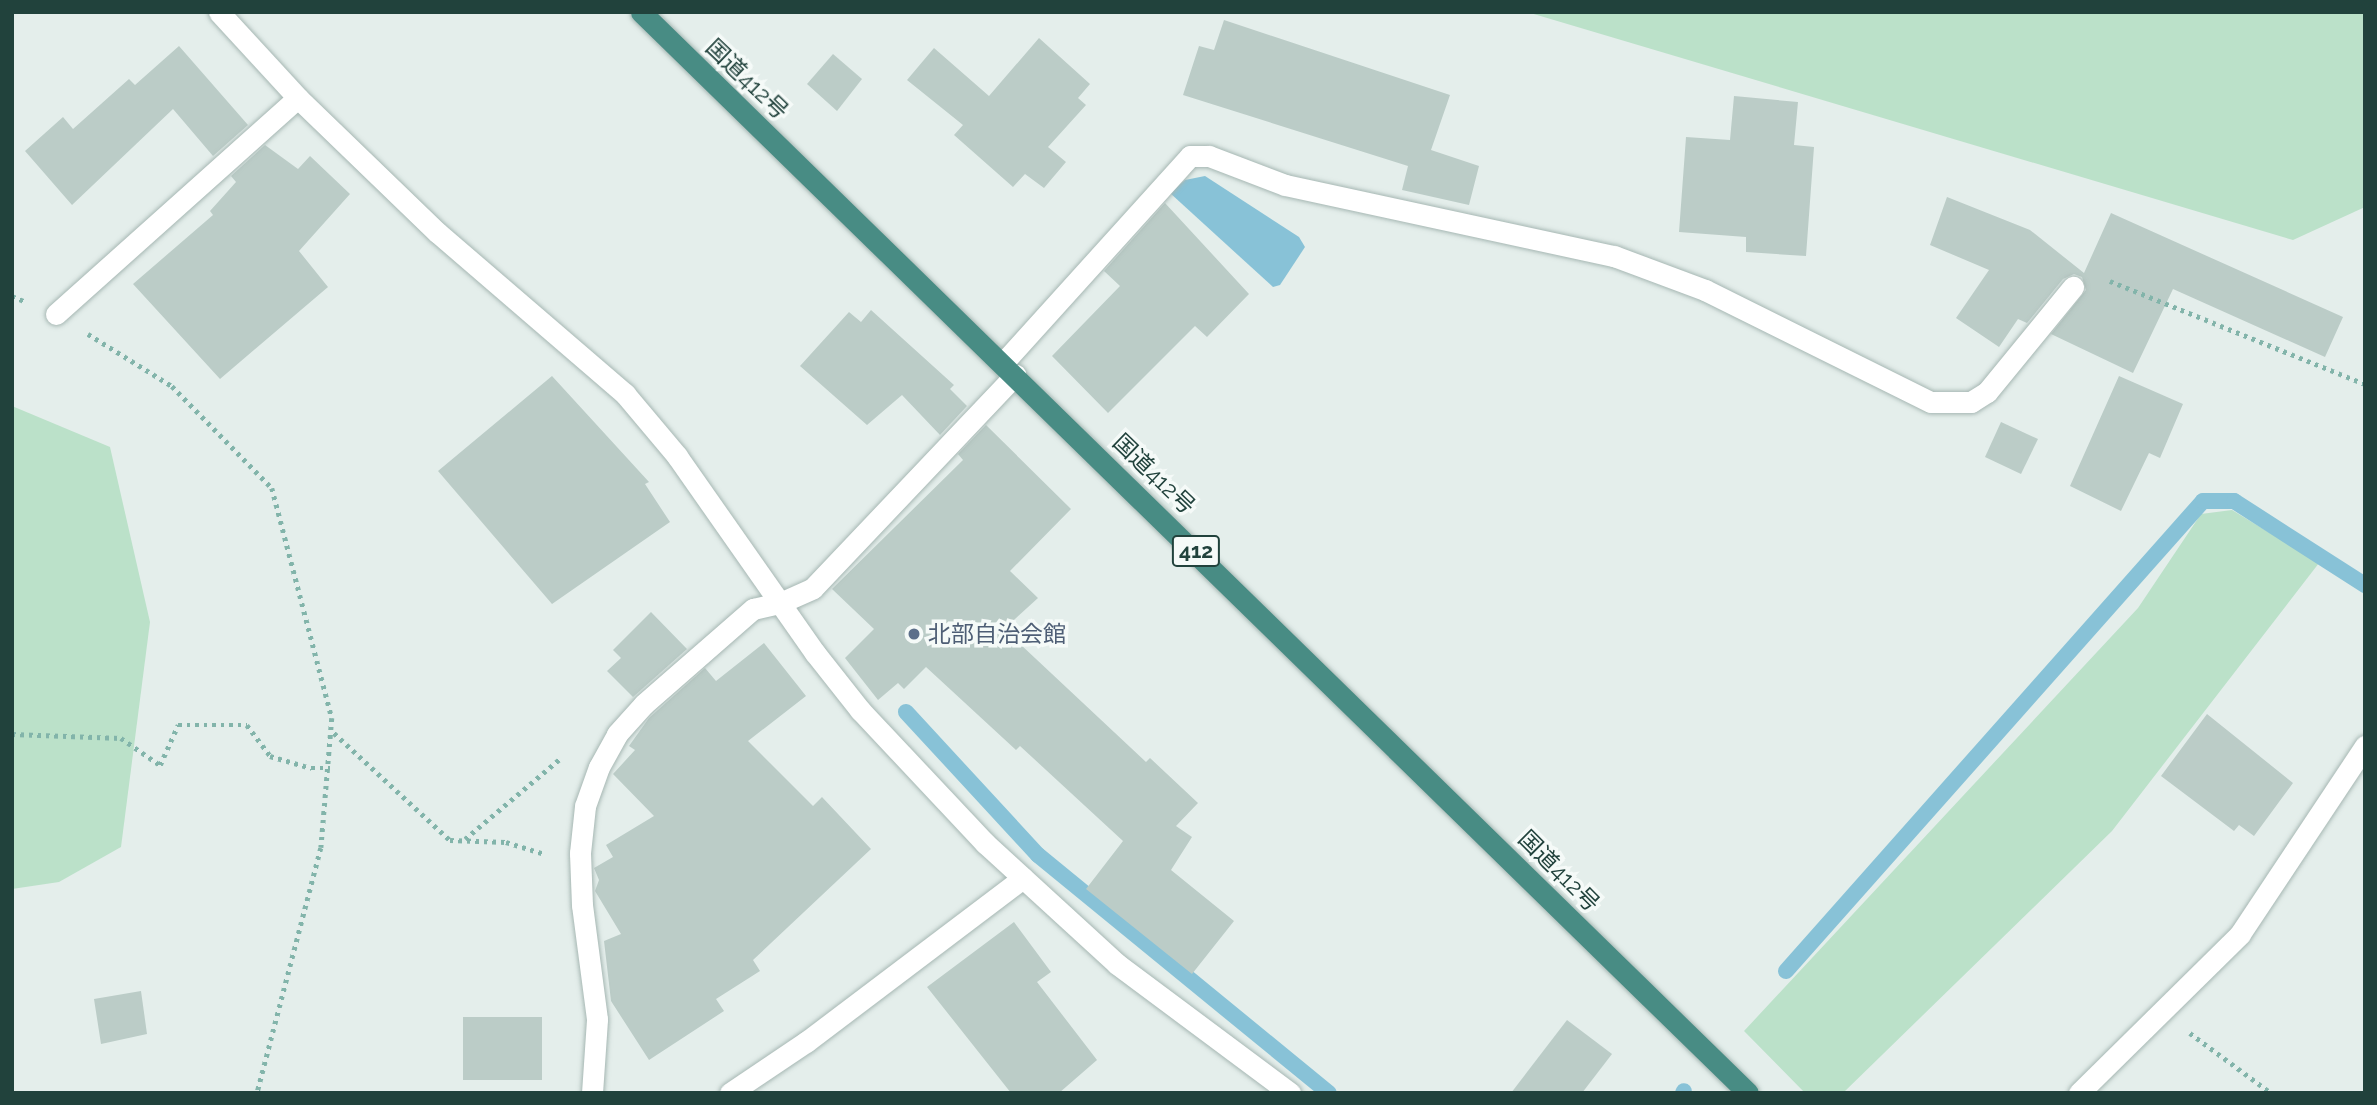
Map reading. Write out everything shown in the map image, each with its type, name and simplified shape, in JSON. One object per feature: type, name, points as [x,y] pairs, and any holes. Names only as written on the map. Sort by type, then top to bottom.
[{"type":"highway","name":"国道412号","points":[[641,12],[1748,1093]]},
{"type":"street","points":[[219,12],[298,98],[477,268],[625,394],[677,456],[780,603],[860,710],[1023,878],[1117,964],[1290,1093]]},
{"type":"street","points":[[56,314],[298,98]]},
{"type":"street","points":[[592,1093],[597,1019],[580,860],[585,806],[613,742],[644,704],[753,610],[780,603],[813,588],[1009,369],[1190,156],[1209,156],[1285,185],[1614,256],[1705,290],[1931,402],[1971,402],[1987,392],[2073,287]]},
{"type":"street","points":[[2079,1093],[2240,934],[2365,746]]},
{"type":"street","points":[[730,1093],[806,1042],[1023,878]]},
{"type":"path","points":[[2073,287],[2096,278],[2128,285],[2365,384]]},
{"type":"path","points":[[12,296],[56,314],[172,386],[272,488],[334,733],[321,848],[257,1093]]},
{"type":"path","points":[[12,734],[121,738],[160,765],[178,725],[247,725],[270,756],[311,768],[330,768]]},
{"type":"path","points":[[334,733],[450,840],[506,842],[524,850],[580,860]]},
{"type":"path","points":[[464,840],[581,741],[613,742]]},
{"type":"path","points":[[2161,1013],[2271,1093]]},
{"type":"green space","points":[[1527,12],[2365,12],[2365,207],[2293,240]]},
{"type":"green space","points":[[12,406],[110,447],[150,622],[121,847],[59,882],[12,889]]},
{"type":"green space","points":[[2232,510],[2319,563],[2112,831],[1843,1093],[1805,1093],[1744,1031],[2138,608],[2201,514]]},
{"type":"water","points":[[1205,176],[1299,237],[1305,247],[1280,285],[1273,287],[1170,193],[1185,180]]},
{"type":"building","points":[[1224,20],[1450,95],[1431,150],[1479,166],[1469,205],[1402,190],[1408,166],[1183,95],[1199,46],[1214,50]]},
{"type":"building","points":[[1039,38],[1090,84],[1078,98],[1086,105],[1048,147],[1066,162],[1044,188],[1025,174],[1013,187],[954,135],[963,125],[907,80],[934,48],[989,96]]},
{"type":"building","points":[[179,46],[248,125],[213,156],[173,109],[72,205],[25,151],[63,117],[73,129],[129,79],[135,85]]},
{"type":"building","points":[[833,54],[862,79],[837,111],[807,84]]},
{"type":"building","points":[[1734,96],[1798,102],[1794,145],[1814,147],[1806,256],[1746,252],[1746,237],[1679,232],[1686,137],[1730,140]]},
{"type":"building","points":[[265,145],[298,169],[310,156],[350,194],[299,251],[328,287],[220,379],[133,284],[213,215],[210,211],[236,182],[231,176]]},
{"type":"building","points":[[1947,197],[2030,230],[2084,273],[2111,213],[2343,317],[2325,357],[2173,289],[2133,373],[2051,334],[2086,290],[2082,277],[2074,274],[2063,279],[2027,323],[2018,319],[1999,347],[1956,318],[1989,270],[1930,245]]},
{"type":"building","points":[[1165,203],[1249,294],[1207,337],[1195,326],[1108,413],[1052,356],[1120,286],[1104,271]]},
{"type":"building","points":[[871,310],[954,385],[950,389],[967,406],[940,435],[902,395],[867,425],[800,366],[849,312],[861,322]]},
{"type":"building","points":[[552,376],[649,482],[645,484],[670,522],[552,604],[438,471]]},
{"type":"building","points":[[2119,376],[2183,404],[2160,458],[2149,453],[2121,511],[2070,486]]},
{"type":"building","points":[[2001,422],[2038,439],[2021,474],[1985,457]]},
{"type":"building","points":[[986,425],[1071,509],[1010,571],[1038,598],[1004,629],[1146,762],[1150,758],[1198,803],[1176,826],[1192,837],[1171,870],[1234,921],[1192,974],[1086,889],[1123,841],[1020,746],[1016,750],[926,667],[904,689],[898,683],[878,700],[845,658],[874,629],[832,589],[963,460],[958,454]]},
{"type":"building","points":[[651,612],[687,649],[633,697],[607,671],[621,658],[613,650]]},
{"type":"building","points":[[764,643],[806,696],[748,741],[813,806],[822,797],[871,849],[753,960],[760,971],[716,999],[724,1011],[649,1060],[611,1001],[604,941],[621,934],[595,891],[599,880],[594,868],[613,857],[606,845],[654,816],[613,774],[635,750],[629,746],[649,718],[705,668],[716,681]]},
{"type":"building","points":[[2207,714],[2293,783],[2254,836],[2239,825],[2234,831],[2161,776]]},
{"type":"building","points":[[1014,922],[1051,972],[1037,982],[1097,1060],[1059,1093],[1011,1093],[927,987]]},
{"type":"building","points":[[141,991],[147,1034],[101,1044],[94,999]]},
{"type":"building","points":[[463,1017],[542,1017],[542,1080],[463,1080]]},
{"type":"building","points":[[1567,1020],[1612,1054],[1582,1093],[1511,1093]]},
{"type":"waterway","points":[[1786,971],[2203,501],[2234,501],[2365,585]]},
{"type":"waterway","points":[[906,712],[1038,855],[1329,1093]]},
{"type":"place","name":"北部自治会館","points":[[914,634]]}]
